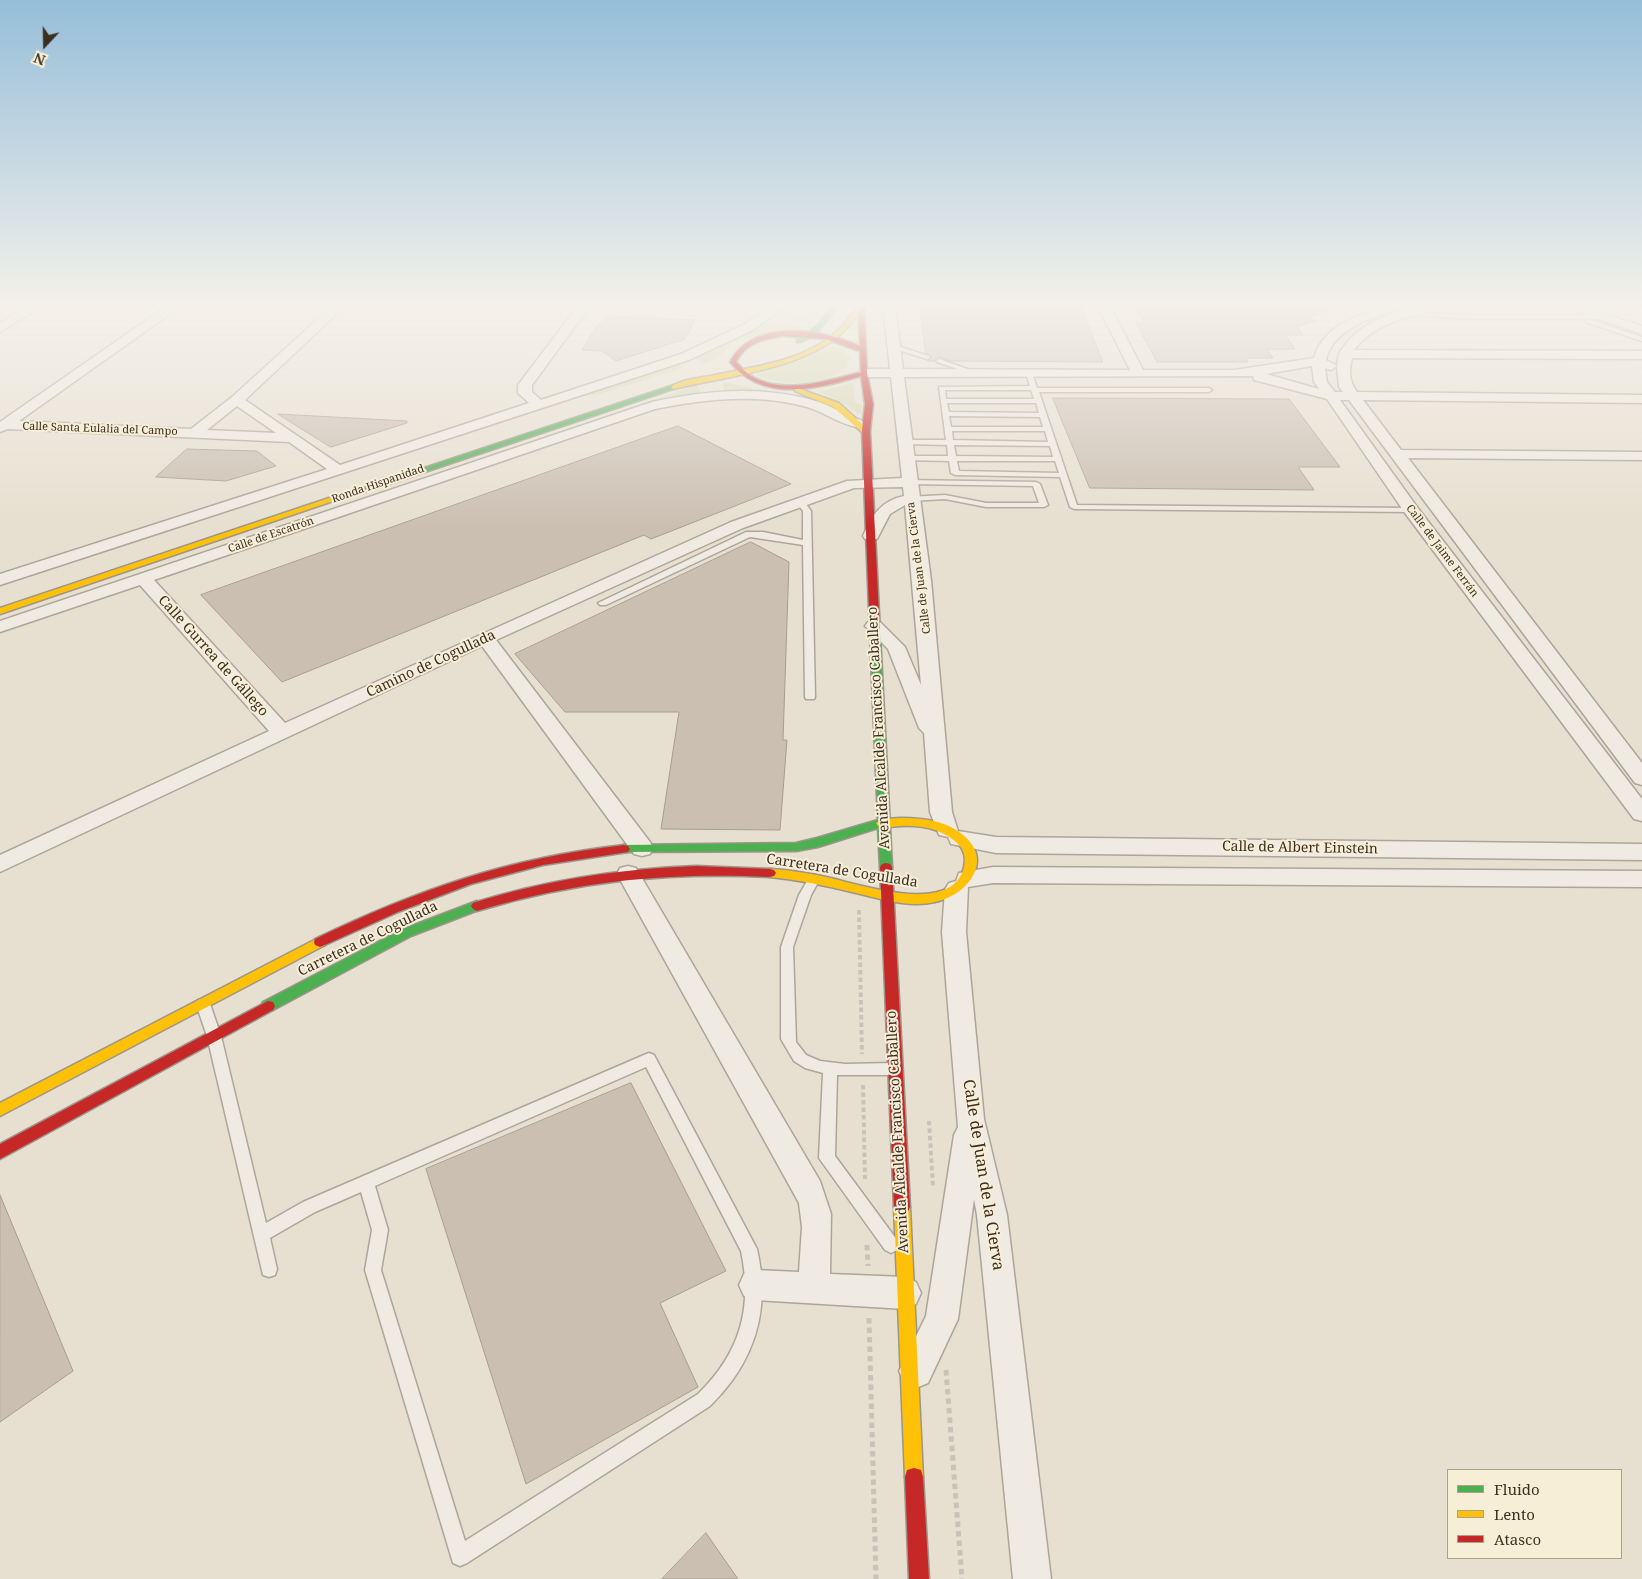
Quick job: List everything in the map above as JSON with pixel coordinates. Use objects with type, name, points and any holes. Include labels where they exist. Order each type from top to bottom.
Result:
[{"type":"main road","name":"Ronda Hispanidad","points":[[0,611],[697,380]]},
{"type":"main road","points":[[756,380],[786,387],[836,405],[861,427]]},
{"type":"main road","points":[[786,387],[823,385],[841,380]]},
{"type":"main road","name":"Avenida Alcalde Francisco Caballero","points":[[865,380],[869,404],[861,427],[868,482],[871,536],[883,823],[889,897],[894,1069],[919,1579]]},
{"type":"main road","name":"Carretera de Cogullada","points":[[0,1110],[203,1002],[373,915],[474,877],[534,862],[594,852],[642,848],[806,846],[826,842],[857,828],[883,823],[925,823],[953,834]]},
{"type":"main road","points":[[953,834],[971,857],[971,867],[962,884]]},
{"type":"main road","name":"Carretera de Cogullada","points":[[0,1152],[383,945],[457,912],[539,887],[586,878],[628,874],[728,870],[776,873],[839,883],[889,897],[939,898],[962,884]]},
{"type":"street","points":[[2,427],[69,380]]},
{"type":"street","name":"Calle Santa Eulalia del Campo","points":[[196,433],[259,380]]},
{"type":"street","points":[[530,380],[526,385],[525,393],[539,405]]},
{"type":"street","points":[[0,580],[617,380]]},
{"type":"street","name":"Calle de Juan de la Cierva","points":[[897,380],[922,580],[941,812],[953,834]]},
{"type":"street","points":[[1275,380],[1329,396],[1642,399]]},
{"type":"street","name":"Calle de Jaime Ferrán","points":[[1320,380],[1329,396],[1411,510],[1642,814]]},
{"type":"street","name":"Calle de Jaime Ferrán","points":[[1344,380],[1352,397],[1398,454],[1642,778]]},
{"type":"street","name":"Calle de Escatrón","points":[[0,627],[640,409],[704,396],[752,395],[789,399],[814,405],[861,427]]},
{"type":"street","name":"Ronda Hispanidad","points":[[374,460],[432,446],[526,415],[600,397]]},
{"type":"street","points":[[237,400],[289,438],[338,470]]},
{"type":"street","name":"Calle de Escatrón","points":[[542,442],[618,406]]},
{"type":"street","name":"Calle Santa Eulalia del Campo","points":[[2,427],[289,438]]},
{"type":"street","points":[[1398,454],[1642,456]]},
{"type":"street","name":"Camino de Cogullada","points":[[0,864],[485,638],[737,525],[852,484],[868,482],[910,491]]},
{"type":"street","points":[[871,536],[882,512],[910,491]]},
{"type":"street","points":[[0,592],[30,579],[158,537],[244,501]]},
{"type":"street","name":"Ronda Hispanidad","points":[[20,604],[83,590],[258,534],[309,522]]},
{"type":"street","name":"Calle Gurrea de Gállego","points":[[143,578],[282,733]]},
{"type":"street","points":[[874,626],[896,647],[936,747]]},
{"type":"street","points":[[485,638],[642,848]]},
{"type":"street","name":"Calle de Albert Einstein","points":[[953,834],[996,845],[1642,852]]},
{"type":"street","points":[[628,874],[810,1191],[817,1222],[814,1288]]},
{"type":"street","name":"Calle de Albert Einstein","points":[[962,884],[993,875],[1642,879]]},
{"type":"street","name":"Calle de Juan de la Cierva","points":[[962,884],[954,932],[970,1119],[992,1215],[1032,1579]]},
{"type":"street","points":[[909,1385],[942,1319],[970,1119]]},
{"type":"street","points":[[755,1285],[905,1294]]},
{"type":"lane","points":[[1032,380],[1074,507],[1411,510]]},
{"type":"lane","points":[[1062,475],[955,473],[941,388],[1209,390]]},
{"type":"lane","points":[[943,401],[1038,401]]},
{"type":"lane","points":[[946,414],[1043,415]]},
{"type":"lane","points":[[948,428],[1047,429]]},
{"type":"lane","points":[[905,442],[1052,444]]},
{"type":"lane","points":[[906,458],[1057,459]]},
{"type":"lane","points":[[1036,484],[1044,505],[986,504],[910,491],[1036,484]]},
{"type":"lane","points":[[800,502],[808,511],[810,697]]},
{"type":"lane","points":[[602,603],[749,534],[763,534],[807,544]]},
{"type":"lane","points":[[814,879],[806,895],[788,946],[786,1027],[790,1045],[801,1059],[814,1065],[830,1068],[894,1069]]},
{"type":"lane","points":[[203,1002],[214,1036],[269,1269]]},
{"type":"lane","points":[[261,1234],[309,1207],[366,1182],[649,1059],[750,1250],[754,1266],[755,1285],[748,1331],[730,1372],[716,1390],[704,1400],[460,1556],[373,1270],[380,1230],[366,1182]]},
{"type":"lane","points":[[830,1068],[827,1158],[904,1262]]},
{"type":"path","points":[[859,923],[866,1185]]},
{"type":"path","points":[[867,1243],[876,1579]]},
{"type":"green space","points":[[628,380],[645,380],[596,395],[576,397]]},
{"type":"green space","points":[[773,380],[821,380],[790,383]]},
{"type":"green space","points":[[723,382],[809,399],[724,392]]},
{"type":"green space","points":[[853,383],[855,402],[862,405],[860,415],[842,402],[819,392]]},
{"type":"green space","points":[[698,385],[701,393],[659,400],[610,414]]},
{"type":"building","points":[[1053,398],[1289,399],[1340,467],[1298,467],[1314,490],[1090,488]]},
{"type":"building","points":[[278,414],[407,421],[407,423],[331,447]]},
{"type":"building","points":[[678,426],[791,484],[651,539],[644,535],[282,682],[201,595]]},
{"type":"building","points":[[187,449],[257,451],[276,466],[226,481],[156,477]]},
{"type":"building","points":[[751,542],[789,562],[783,740],[787,740],[780,830],[661,829],[679,712],[565,712],[515,654]]},
{"type":"building","points":[[631,1083],[726,1271],[660,1303],[698,1387],[526,1484],[426,1169]]},
{"type":"building","points":[[0,1195],[73,1371],[0,1422]]},
{"type":"building","points":[[706,1533],[738,1579],[662,1579]]},
{"type":"traffic: fast","points":[[338,498],[674,387]]},
{"type":"traffic: fast","points":[[875,634],[886,867]]},
{"type":"traffic: fast","points":[[624,849],[796,847],[882,823]]},
{"type":"traffic: fast","points":[[268,1006],[406,933],[477,906]]},
{"type":"traffic: slow","points":[[674,387],[700,380]]},
{"type":"traffic: slow","points":[[797,390],[836,405],[866,431]]},
{"type":"traffic: slow","points":[[0,611],[338,498]]},
{"type":"traffic: slow","points":[[770,873],[808,878],[912,899],[935,898],[956,889],[964,881],[971,863],[970,853],[965,843],[956,835],[930,824],[882,823]]},
{"type":"traffic: slow","points":[[0,1110],[320,942]]},
{"type":"traffic: slow","points":[[902,1207],[914,1477]]},
{"type":"traffic: jam","points":[[754,380],[776,386],[794,387],[839,380]]},
{"type":"traffic: jam","points":[[865,380],[869,404],[866,431],[875,634]]},
{"type":"traffic: jam","points":[[320,942],[393,908],[467,881],[543,861],[624,849]]},
{"type":"traffic: jam","points":[[886,867],[902,1207]]},
{"type":"traffic: jam","points":[[477,906],[549,887],[622,875],[696,871],[770,873]]},
{"type":"traffic: jam","points":[[0,1152],[268,1006]]},
{"type":"traffic: jam","points":[[914,1477],[919,1579]]}]
